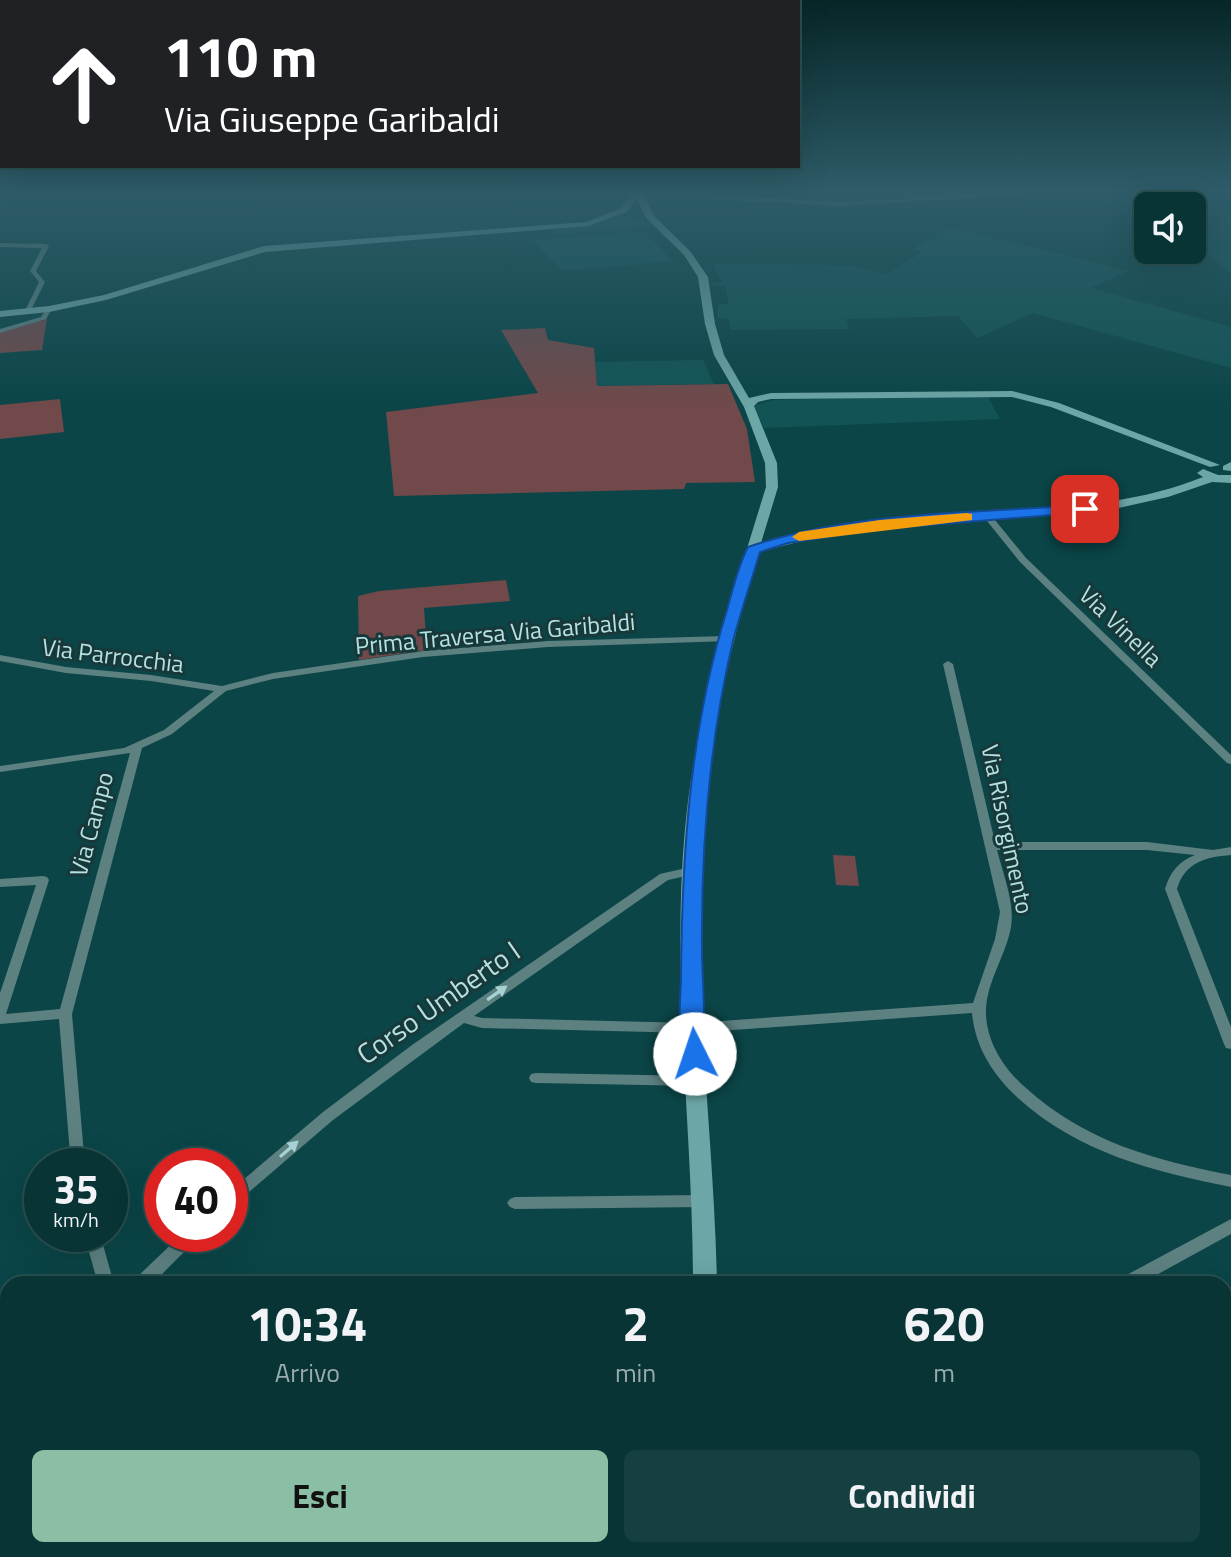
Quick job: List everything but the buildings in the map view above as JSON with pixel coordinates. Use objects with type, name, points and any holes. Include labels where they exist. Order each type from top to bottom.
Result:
[{"type":"street","points":[[28,311],[42,282],[33,271],[37,263]]},
{"type":"street","points":[[0,314],[49,309],[106,297],[219,263]]},
{"type":"street","points":[[693,263],[703,277],[719,355],[730,378],[748,396],[771,463],[772,487],[726,639],[705,748],[691,871],[692,1028],[705,1201],[705,1276]]},
{"type":"street","points":[[0,331],[44,318],[49,309]]},
{"type":"street","points":[[748,396],[1012,394],[1055,405],[1222,473]]},
{"type":"street","points":[[753,550],[785,539],[830,531],[1114,505],[1173,493],[1222,473]]},
{"type":"street","name":"Via Vinella","points":[[987,516],[1023,560],[1231,761]]},
{"type":"street","name":"Prima Traversa Via Garibaldi","points":[[222,689],[273,676],[423,654],[548,644],[726,639]]},
{"type":"street","name":"Via Parrocchia","points":[[0,658],[66,670],[222,689]]},
{"type":"street","name":"Via Risorgimento","points":[[948,664],[1006,912],[1006,931],[978,1008]]},
{"type":"street","name":"Via Campo","points":[[76,1148],[65,1014],[137,747],[168,732],[222,689]]},
{"type":"street","points":[[0,769],[108,755],[137,747]]},
{"type":"street","points":[[990,846],[1147,846],[1231,851]]},
{"type":"street","points":[[1215,852],[1202,855],[1179,870],[1171,889],[1229,1035]]},
{"type":"street","name":"Corso Umberto I","points":[[248,1185],[328,1116],[462,1018],[664,877],[691,871]]},
{"type":"street","name":"Via Campo","points":[[0,883],[43,880],[0,1016],[65,1014]]},
{"type":"street","points":[[462,1018],[482,1023],[692,1028],[978,1008],[981,1031],[990,1055],[1009,1081],[1052,1121],[1113,1151],[1231,1181]]},
{"type":"street","points":[[536,1078],[698,1081]]},
{"type":"street","points":[[515,1203],[705,1201]]},
{"type":"street","points":[[1140,1276],[1231,1226]]},
{"type":"street","points":[[97,1252],[104,1276]]},
{"type":"street","points":[[149,1276],[174,1252]]},
{"type":"shaded area","points":[[555,263],[655,263],[563,271]]},
{"type":"shaded area","points":[[905,263],[1094,263],[1128,271],[1091,288],[1231,327],[1231,368],[1033,313],[977,338],[958,316],[846,319],[849,329],[730,330],[729,319],[717,318],[718,304],[729,304],[725,286],[713,286],[712,283],[722,282],[713,264],[850,265],[887,274]]},
{"type":"shaded area","points":[[1218,263],[1231,263],[1231,274]]},
{"type":"shaded area","points":[[47,318],[42,350],[0,353],[0,332]]},
{"type":"shaded area","points":[[545,328],[548,340],[594,348],[597,386],[728,384],[747,429],[755,482],[686,483],[684,489],[394,496],[386,412],[538,393],[501,330]]},
{"type":"shaded area","points":[[703,360],[714,384],[597,386],[595,362]]},
{"type":"shaded area","points":[[987,395],[1000,419],[764,428],[753,406],[772,400]]},
{"type":"shaded area","points":[[60,399],[64,432],[0,439],[0,405]]},
{"type":"shaded area","points":[[506,580],[510,601],[424,608],[427,650],[359,660],[358,596],[379,591]]},
{"type":"shaded area","points":[[833,855],[855,856],[859,886],[836,885]]},
{"type":"slow traffic","points":[[799,537],[880,524],[967,517]]},
{"type":"route","points":[[695,1054],[692,1028],[691,871],[695,826],[714,692],[726,639],[753,550],[785,539],[880,524],[1085,509]]}]
